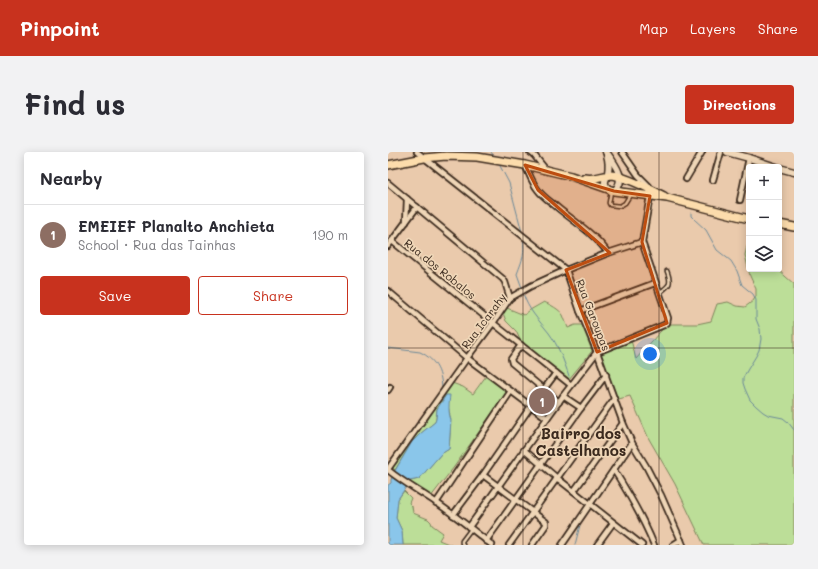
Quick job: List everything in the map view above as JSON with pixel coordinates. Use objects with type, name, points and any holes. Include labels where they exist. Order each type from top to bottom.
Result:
[{"type":"main road","points":[[388,165],[424,158],[446,156],[477,157],[593,179],[608,172],[610,175],[619,174],[651,192],[667,198],[746,218]]},
{"type":"main road","points":[[571,176],[611,190],[631,193],[651,192]]},
{"type":"main road","points":[[782,225],[794,227]]},
{"type":"street","name":"Rua Garoupas","points":[[417,152],[566,270],[623,423],[632,443],[661,495],[682,543]]},
{"type":"street","points":[[531,152],[546,170]]},
{"type":"street","points":[[606,152],[619,174],[620,183],[616,189],[611,190],[605,183],[608,172],[606,152]]},
{"type":"street","points":[[470,528],[498,486],[563,396],[597,352],[667,323],[668,318],[642,242],[651,192],[622,152]]},
{"type":"street","points":[[686,179],[702,152]]},
{"type":"street","points":[[713,180],[721,152]]},
{"type":"street","points":[[727,152],[767,164]]},
{"type":"street","points":[[740,200],[750,158]]},
{"type":"street","points":[[525,165],[533,184],[538,190],[580,225],[608,253]]},
{"type":"street","points":[[782,169],[794,172]]},
{"type":"street","points":[[388,183],[503,279],[510,298]]},
{"type":"street","points":[[406,222],[407,198]]},
{"type":"street","points":[[388,246],[417,207]]},
{"type":"street","name":"Rua dos Robalos","points":[[392,241],[572,385]]},
{"type":"street","name":"Rua Icarahy","points":[[388,470],[510,298],[531,286],[566,270],[608,253],[642,242]]},
{"type":"street","points":[[580,311],[655,283]]},
{"type":"street","points":[[388,291],[468,358],[548,418]]},
{"type":"street","points":[[521,345],[512,359],[512,362],[559,402]]},
{"type":"street","points":[[544,389],[556,373]]},
{"type":"street","points":[[486,540],[580,408],[606,375]]},
{"type":"street","points":[[436,503],[511,391]]},
{"type":"street","points":[[563,396],[580,408]]},
{"type":"street","points":[[509,545],[614,399]]},
{"type":"street","points":[[454,515],[531,406]]},
{"type":"street","points":[[574,491],[623,423]]},
{"type":"street","points":[[562,545],[632,443]]},
{"type":"street","points":[[524,450],[613,523],[634,543],[642,545]]},
{"type":"street","points":[[388,470],[407,485],[454,515],[492,545]]},
{"type":"street","points":[[614,470],[636,506],[654,545]]},
{"type":"street","points":[[483,475],[547,524],[532,545]]},
{"type":"street","points":[[597,545],[613,523]]},
{"type":"street","points":[[673,545],[682,543]]},
{"type":"lane","points":[[611,190],[608,203],[618,207],[625,203],[631,193]]},
{"type":"lane","points":[[659,294],[669,286],[668,271]]},
{"type":"lane","points":[[463,545],[462,541],[470,528]]},
{"type":"highlighted area","points":[[525,165],[614,191],[650,196],[642,242],[667,323],[597,352],[566,270],[610,253],[538,190]]},
{"type":"green space","points":[[749,272],[780,272],[794,284],[794,545],[704,545],[675,484],[649,439],[630,396],[615,400],[600,357],[601,353],[631,340],[636,359],[667,324],[697,324],[711,321],[717,304],[728,302],[737,306],[745,307],[753,301],[756,296],[756,289]]},
{"type":"green space","points":[[544,302],[555,307],[561,313],[568,328],[575,325],[582,325],[592,351],[569,379],[521,342],[516,331],[506,321],[503,313],[507,308],[524,315]]},
{"type":"green space","points":[[486,376],[507,392],[430,498],[409,482],[419,479],[441,454],[449,449],[450,417],[448,405],[445,399],[437,409],[435,422],[412,442],[395,470],[392,467],[412,438],[427,421],[440,398],[452,383],[463,387],[473,394]]},
{"type":"green space","points":[[404,491],[411,498],[409,503],[412,506],[413,513],[428,519],[432,525],[443,533],[439,540],[451,545],[403,545],[402,531],[396,518],[398,499]]},
{"type":"water","points":[[446,395],[450,395],[449,411],[451,420],[449,449],[441,454],[419,479],[410,481],[398,499],[396,518],[402,531],[403,545],[388,545],[388,485],[391,483],[393,474],[412,442],[435,422],[437,409]]},
{"type":"waterway","points":[[491,152],[494,156]]},
{"type":"waterway","points":[[499,164],[509,183],[522,232]]},
{"type":"waterway","points":[[691,213],[691,216],[706,230],[717,250],[731,261],[737,271],[742,285],[753,294],[756,300],[756,319],[760,329],[761,339],[759,350],[743,378],[743,383],[750,400],[768,415],[783,418],[794,430]]},
{"type":"waterway","points":[[522,288],[517,274],[523,256],[523,238]]},
{"type":"waterway","points":[[523,293],[537,319],[555,343],[569,376]]},
{"type":"waterway","points":[[388,348],[420,352],[426,355],[431,359],[440,373],[442,391]]},
{"type":"waterway","points":[[442,396],[443,402]]},
{"type":"waterway","points":[[575,545],[580,525]]},
{"type":"place","name":"EMEIEF Planalto Anchieta","points":[[542,401]]},
{"type":"district","name":"Bairro dos Castelhanos","points":[[581,442]]}]
